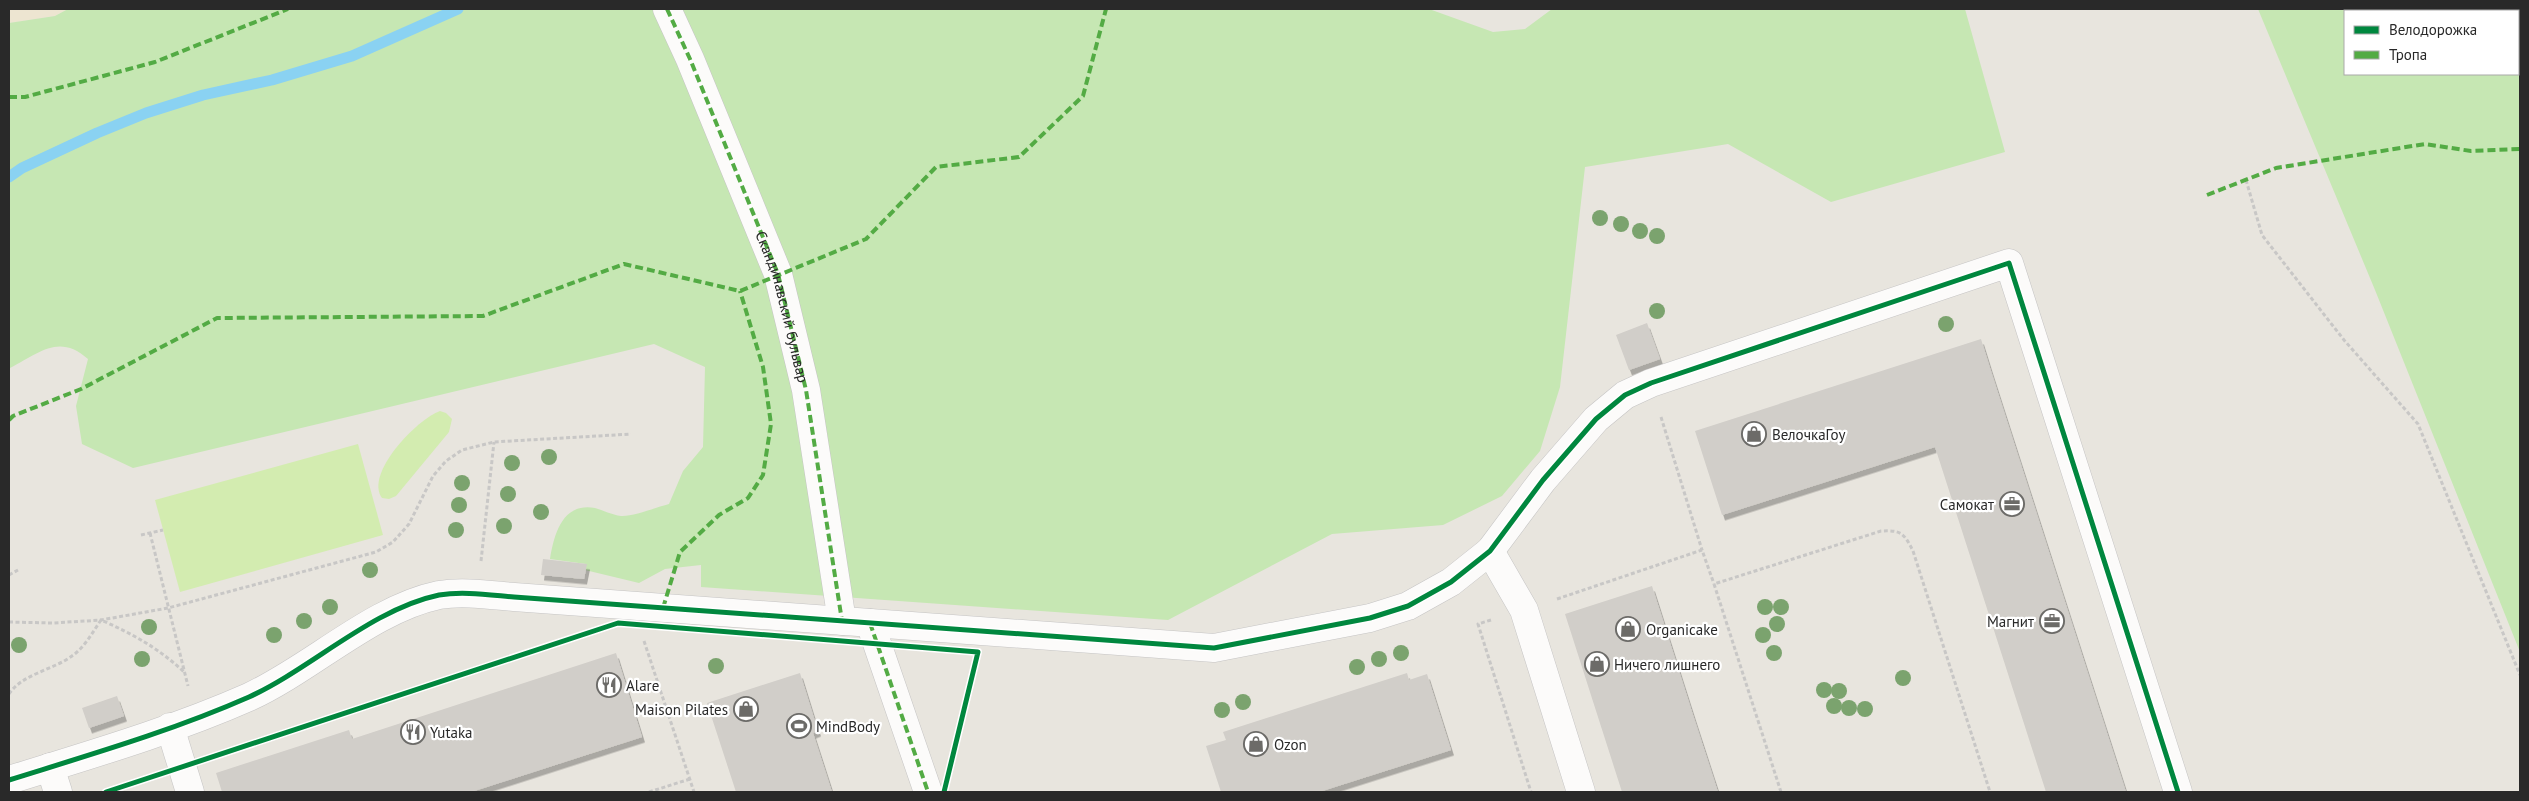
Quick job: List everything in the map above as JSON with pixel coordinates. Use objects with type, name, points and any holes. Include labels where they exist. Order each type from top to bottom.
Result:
[{"type":"street","name":"Скандинавский бульвар","points":[[667,9],[690,58],[778,274],[806,390],[842,621]]},
{"type":"street","points":[[9,780],[54,780],[170,727],[250,696],[284,678],[388,614],[409,604],[441,595],[477,594],[1214,648],[1370,618],[1408,606],[1451,582],[1490,551],[1543,480],[1582,433],[1625,395],[1651,382],[2008,264],[2178,792]]},
{"type":"street","points":[[1490,551],[1524,610],[1582,792]]},
{"type":"street","points":[[870,623],[928,792]]},
{"type":"street","points":[[170,727],[190,792]]},
{"type":"path","points":[[2246,180],[2262,235],[2344,340],[2418,424],[2520,675]]},
{"type":"path","points":[[1651,382],[1702,550],[1781,792]]},
{"type":"path","points":[[9,622],[53,623],[101,620],[168,608],[376,552],[393,542],[409,524],[432,476],[446,461],[462,450],[494,442],[631,434]]},
{"type":"path","points":[[477,594],[494,442]]},
{"type":"path","points":[[142,536],[163,530]]},
{"type":"path","points":[[1714,584],[1881,530],[1894,530],[1905,536],[1913,551],[1990,792]]},
{"type":"path","points":[[150,533],[196,718]]},
{"type":"path","points":[[1531,792],[1478,624],[1702,550]]},
{"type":"path","points":[[9,575],[18,570]]},
{"type":"path","points":[[101,620],[147,642],[165,654],[185,673]]},
{"type":"path","points":[[9,694],[24,680],[48,670],[72,656],[85,644],[101,620]]},
{"type":"path","points":[[642,634],[694,792]]},
{"type":"path","points":[[649,792],[690,779]]},
{"type":"path","points":[[115,791],[126,786]]},
{"type":"shaded area","points":[[9,9],[68,9],[55,16],[9,23]]},
{"type":"green space","points":[[68,9],[1429,9],[1493,32],[1525,29],[1552,9],[1965,9],[2005,152],[1831,202],[1728,144],[1585,167],[1560,387],[1540,451],[1502,496],[1443,525],[1332,534],[1168,620],[701,587],[701,565],[665,569],[639,583],[585,570],[586,564],[550,559],[557,531],[567,515],[575,510],[584,507],[595,508],[614,515],[626,516],[669,504],[683,471],[703,447],[705,367],[654,344],[133,468],[82,444],[76,406],[88,359],[78,351],[68,347],[58,346],[49,348],[10,368],[9,376],[9,23],[55,16]]},
{"type":"green space","points":[[2258,9],[2520,9],[2520,652],[2375,290]]},
{"type":"green space","points":[[440,411],[446,413],[452,419],[449,432],[396,496],[389,499],[382,498],[378,488],[380,475],[386,462],[407,436],[430,416]]},
{"type":"green space","points":[[358,444],[383,535],[180,592],[155,500]]},
{"type":"building","points":[[1647,323],[1660,359],[1629,370],[1616,335]]},
{"type":"building","points":[[1981,339],[2126,792],[2046,792],[1935,447],[1722,515],[1695,431]]},
{"type":"building","points":[[543,559],[587,564],[584,579],[541,575]]},
{"type":"building","points":[[1652,586],[1718,792],[1622,792],[1565,614]]},
{"type":"building","points":[[616,653],[642,737],[471,792],[222,792],[216,773],[349,730],[352,739]]},
{"type":"building","points":[[800,673],[818,731],[813,733],[832,792],[736,792],[707,703]]},
{"type":"building","points":[[1407,673],[1409,680],[1427,674],[1451,750],[1319,792],[1221,792],[1206,746],[1226,740],[1223,732]]},
{"type":"building","points":[[117,696],[124,716],[89,728],[82,708]]},
{"type":"waterway","points":[[9,177],[22,168],[97,133],[146,113],[203,95],[272,80],[352,56],[458,9]]},
{"type":"marked path","points":[[9,97],[25,97],[155,62],[288,9]]},
{"type":"marked path","points":[[667,9],[690,59],[778,274],[806,390],[842,621]]},
{"type":"marked path","points":[[9,420],[13,416],[81,389],[217,318],[483,316],[624,264],[740,291],[866,239],[936,167],[1019,157],[1083,96],[1106,9]]},
{"type":"marked path","points":[[2207,195],[2276,168],[2425,144],[2471,151],[2520,149]]},
{"type":"marked path","points":[[663,608],[680,552],[719,515],[748,498],[763,475],[771,424],[763,367],[740,291]]},
{"type":"marked path","points":[[870,623],[928,792]]},
{"type":"cycle path","points":[[9,780],[160,732],[249,697],[273,685],[342,640],[390,613],[414,602],[439,595],[457,593],[476,594],[1214,648],[1370,618],[1408,606],[1451,582],[1490,551],[1543,480],[1596,419],[1625,395],[1651,383],[2009,263],[2178,792]]},
{"type":"cycle path","points":[[106,792],[618,623],[978,652],[944,792]]},
{"type":"place","name":"ВелочкаГоу","points":[[1754,434]]},
{"type":"place","name":"Самокат","points":[[2012,504]]},
{"type":"place","name":"Магнит","points":[[2052,621]]},
{"type":"place","name":"Organicake","points":[[1628,629]]},
{"type":"place","name":"Ничего лишнего","points":[[1597,664]]},
{"type":"place","name":"Alare","points":[[609,685]]},
{"type":"place","name":"Maison Pilates","points":[[746,709]]},
{"type":"place","name":"MindBody","points":[[799,726]]},
{"type":"place","name":"Yutaka","points":[[413,732]]},
{"type":"place","name":"Ozon","points":[[1256,744]]}]
